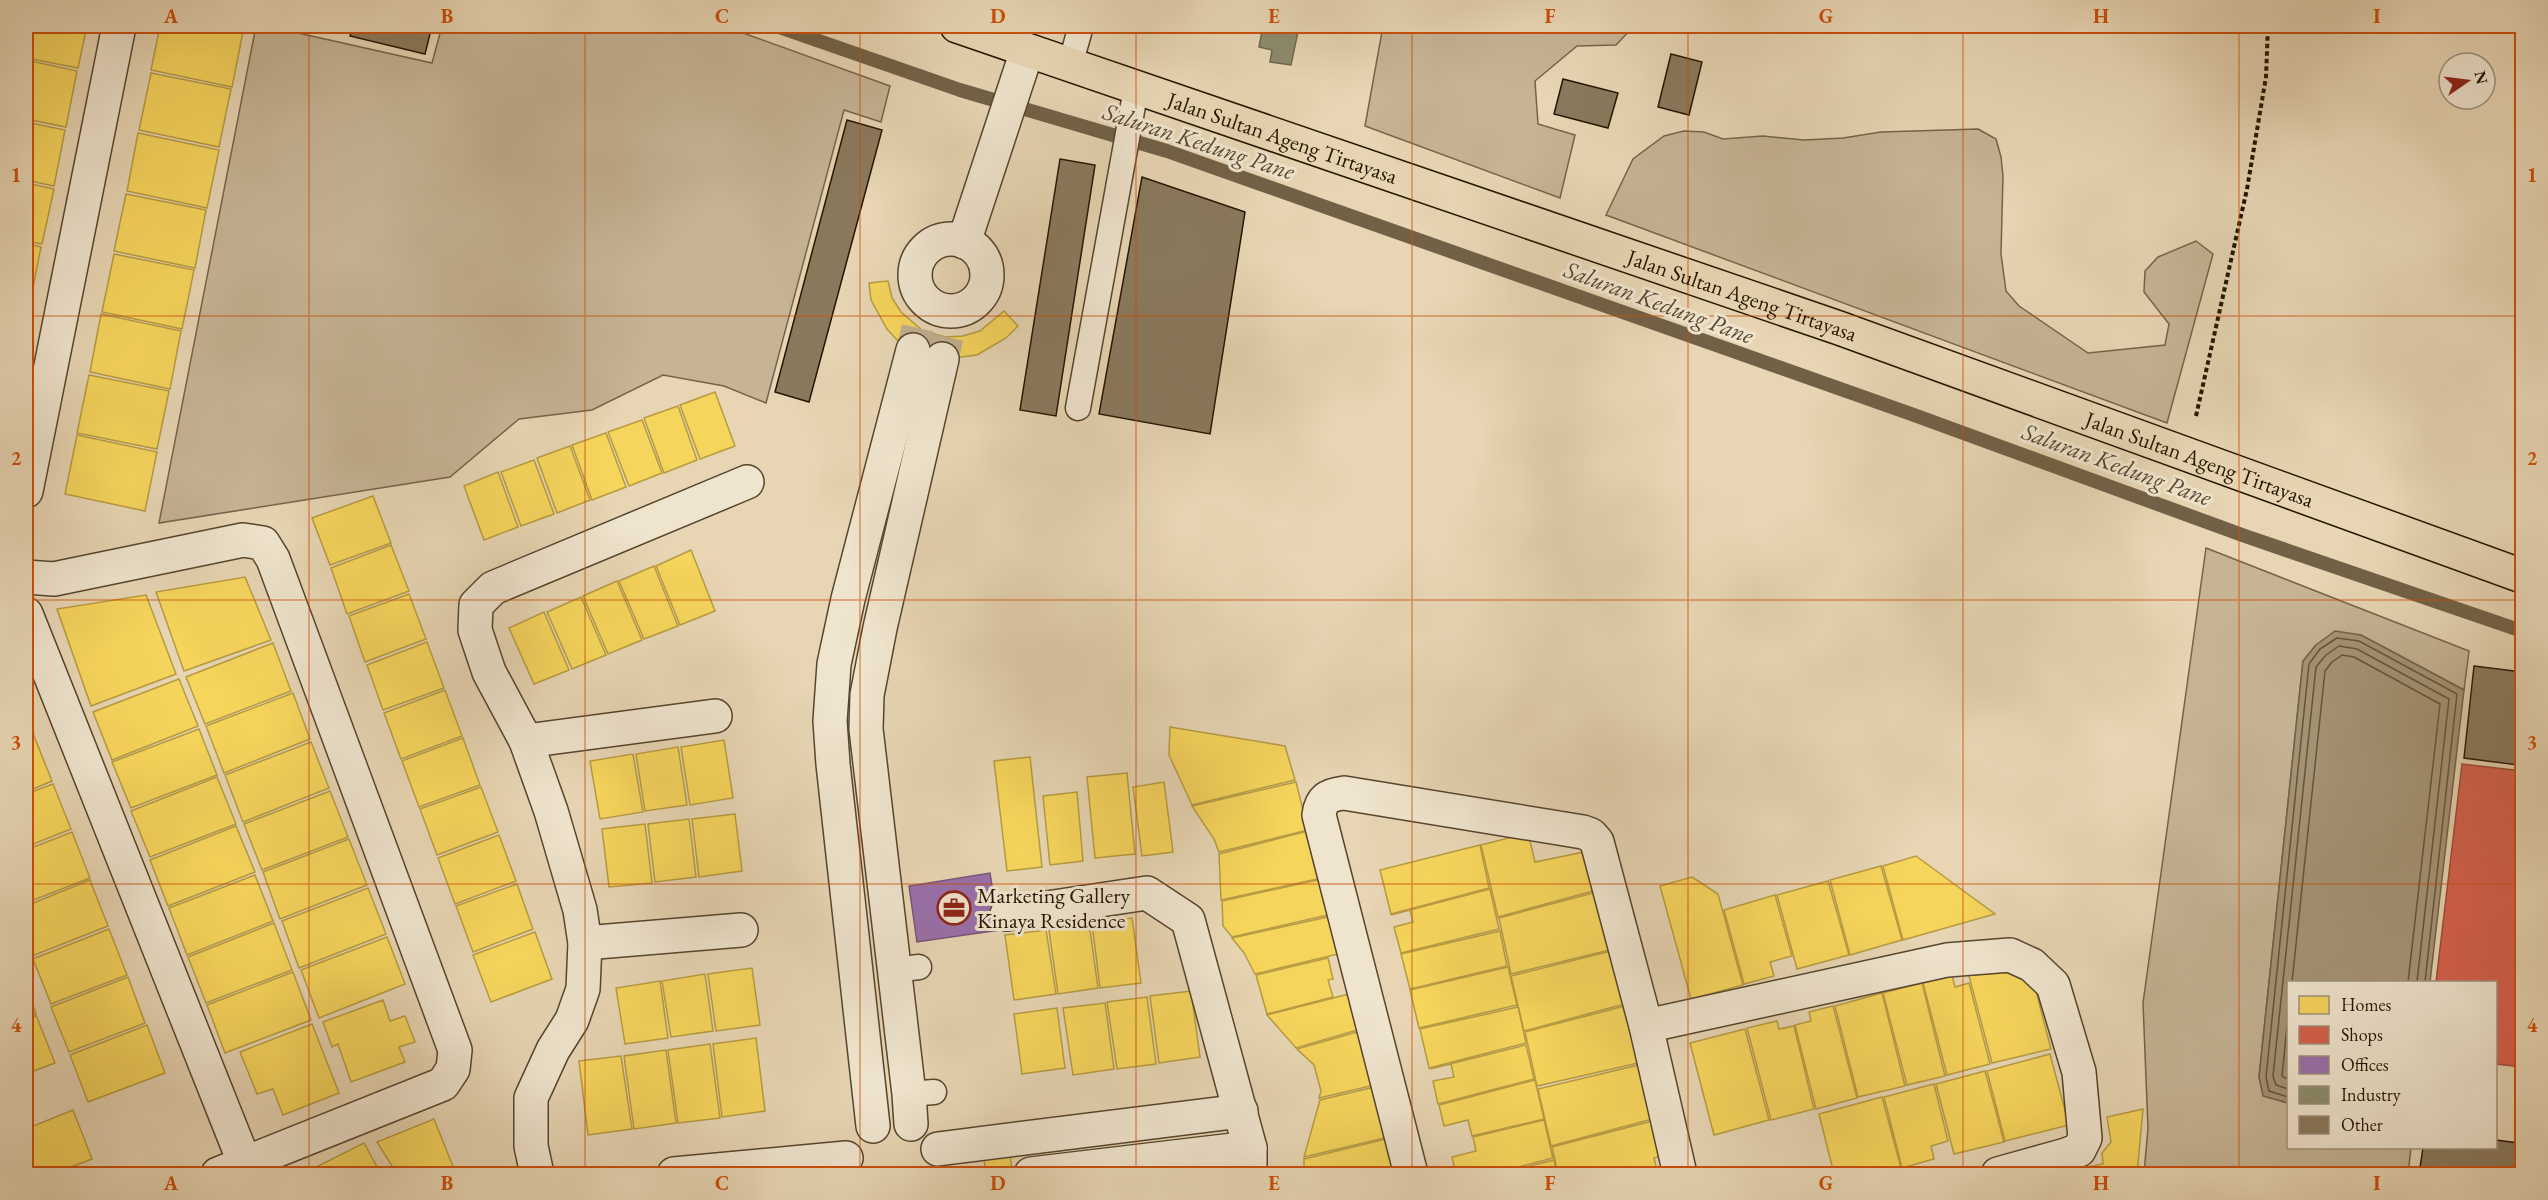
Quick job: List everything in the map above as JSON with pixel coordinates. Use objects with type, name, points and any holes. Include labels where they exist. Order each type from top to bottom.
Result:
[{"type":"main road","name":"Jalan Sultan Ageng Tirtayasa","points":[[957,26],[1022,65],[1070,65],[1134,100],[1839,327],[2523,576]]},
{"type":"street","points":[[26,491],[119,26]]},
{"type":"street","points":[[964,242],[1022,65]]},
{"type":"street","points":[[873,1126],[833,764],[830,720],[834,664],[848,599],[930,343],[973,304],[982,293],[986,280],[983,260],[976,249],[964,242],[944,240],[931,246],[921,255],[915,275],[930,343],[867,695],[867,729],[907,968],[918,1103],[926,1134],[941,1162],[1241,1111]]},
{"type":"street","points":[[537,1174],[531,1146],[531,1098],[553,1050],[572,1020],[583,989],[585,943],[580,910],[552,811],[526,741],[489,672],[475,630],[476,605],[493,588],[747,482]]},
{"type":"street","points":[[26,577],[54,579],[243,540],[263,543],[273,559],[455,1050],[453,1069],[443,1084],[237,1171],[26,614]]},
{"type":"street","points":[[526,741],[715,716]]},
{"type":"street","points":[[1411,1174],[1319,815],[1324,800],[1332,794],[1355,795],[1591,835],[1597,842],[1646,1026],[1680,1174]]},
{"type":"street","points":[[1007,914],[1147,893],[1188,920],[1241,1111],[1250,1161],[1031,1174]]},
{"type":"street","points":[[585,943],[741,930]]},
{"type":"street","points":[[1646,1026],[1947,960],[2010,954],[2032,964],[2053,985],[2079,1072],[2085,1138],[2079,1150],[1998,1174]]},
{"type":"street","points":[[674,1174],[845,1166],[856,1139],[873,1126],[898,1122],[918,1103]]},
{"type":"lane","points":[[1070,65],[1081,26]]},
{"type":"lane","points":[[1078,408],[1134,100]]},
{"type":"path","points":[[2181,452],[2197,413],[2247,189],[2266,76],[2268,26]]},
{"type":"shaded area","points":[[256,26],[267,26],[432,63],[442,26],[724,26],[890,86],[881,122],[844,110],[766,403],[724,386],[663,375],[592,410],[519,419],[450,477],[159,523]]},
{"type":"shaded area","points":[[1383,26],[1634,26],[1616,45],[1577,46],[1535,81],[1538,124],[1575,135],[1560,198],[1365,126]]},
{"type":"shaded area","points":[[1978,129],[1996,139],[2001,157],[2003,176],[2001,254],[2006,291],[2019,306],[2088,353],[2165,345],[2169,324],[2144,292],[2145,271],[2158,257],[2196,241],[2213,254],[2167,423],[1606,215],[1633,159],[1664,136],[1684,131],[1704,132],[1723,139],[1763,136],[1804,140],[1843,138],[1881,132]]},
{"type":"shaded area","points":[[2206,548],[2469,651],[2464,690],[2361,635],[2316,645],[2303,661],[2259,1077],[2264,1096],[2287,1103],[2287,1149],[2411,1149],[2408,1174],[2144,1174],[2148,1128],[2143,1003]]},
{"type":"water","points":[[2335,631],[2361,635],[2464,690],[2430,981],[2287,981],[2287,1103],[2263,1096],[2259,1077],[2303,661],[2316,645]]},
{"type":"building: Homes","points":[[26,26],[87,26],[78,68],[26,58]]},
{"type":"building: Homes","points":[[160,26],[244,27],[232,87],[151,70]]},
{"type":"building: Homes","points":[[26,60],[77,71],[66,127],[26,119]]},
{"type":"building: Homes","points":[[151,73],[231,89],[219,147],[139,130]]},
{"type":"building: Homes","points":[[26,122],[65,130],[54,186],[26,180]]},
{"type":"building: Homes","points":[[138,133],[219,150],[207,208],[127,191]]},
{"type":"building: Homes","points":[[26,183],[54,189],[42,244],[26,241]]},
{"type":"building: Homes","points":[[126,194],[206,210],[195,268],[114,251]]},
{"type":"building: Homes","points":[[26,243],[41,247],[30,303],[26,302]]},
{"type":"building: Homes","points":[[114,254],[194,270],[182,329],[102,312]]},
{"type":"building: Homes","points":[[888,281],[892,298],[901,312],[923,331],[945,337],[963,336],[980,331],[1004,311],[1018,326],[1006,338],[977,355],[945,359],[913,350],[898,341],[887,329],[871,300],[869,283]]},
{"type":"building: Homes","points":[[101,314],[181,331],[170,389],[90,372]]},
{"type":"building: Homes","points":[[923,331],[945,337],[937,362],[916,356]]},
{"type":"building: Homes","points":[[89,375],[169,391],[157,449],[77,433]]},
{"type":"building: Homes","points":[[715,392],[735,446],[700,459],[680,405]]},
{"type":"building: Homes","points":[[678,406],[697,460],[664,473],[644,418]]},
{"type":"building: Homes","points":[[642,420],[662,473],[629,486],[608,432]]},
{"type":"building: Homes","points":[[606,433],[626,487],[592,500],[572,445]]},
{"type":"building: Homes","points":[[77,435],[157,452],[145,511],[65,494]]},
{"type":"building: Homes","points":[[570,446],[590,500],[557,513],[537,458]]},
{"type":"building: Homes","points":[[534,460],[554,514],[521,526],[501,472]]},
{"type":"building: Homes","points":[[498,472],[518,527],[484,540],[464,486]]},
{"type":"building: Homes","points":[[373,496],[391,543],[330,565],[312,518]]},
{"type":"building: Homes","points":[[391,545],[409,591],[347,614],[331,568]]},
{"type":"building: Homes","points":[[691,550],[715,611],[680,625],[656,566]]},
{"type":"building: Homes","points":[[654,566],[678,626],[644,639],[619,581]]},
{"type":"building: Homes","points":[[245,577],[271,640],[184,671],[156,592]]},
{"type":"building: Homes","points":[[617,581],[642,640],[608,654],[583,596]]},
{"type":"building: Homes","points":[[409,594],[426,639],[365,662],[349,616]]},
{"type":"building: Homes","points":[[146,595],[176,674],[91,706],[57,609]]},
{"type":"building: Homes","points":[[581,597],[606,655],[572,669],[547,612]]},
{"type":"building: Homes","points":[[544,612],[569,670],[534,684],[509,628]]},
{"type":"building: Homes","points":[[427,642],[444,688],[383,710],[367,665]]},
{"type":"building: Homes","points":[[273,643],[291,691],[205,724],[186,677]]},
{"type":"building: Homes","points":[[179,679],[198,726],[112,760],[93,712]]},
{"type":"building: Homes","points":[[445,690],[462,736],[401,759],[384,713]]},
{"type":"building: Homes","points":[[293,693],[310,739],[224,773],[206,726]]},
{"type":"building: Homes","points":[[26,713],[34,733],[26,736]]},
{"type":"building: Homes","points":[[1170,727],[1285,746],[1295,780],[1192,805],[1169,755]]},
{"type":"building: Homes","points":[[199,729],[217,775],[131,808],[112,762]]},
{"type":"building: Homes","points":[[34,736],[52,781],[26,792],[26,739]]},
{"type":"building: Homes","points":[[463,738],[480,785],[419,807],[402,761]]},
{"type":"building: Homes","points":[[724,740],[733,798],[690,805],[681,747]]},
{"type":"building: Homes","points":[[311,742],[329,788],[243,822],[225,775]]},
{"type":"building: Homes","points":[[678,747],[687,805],[645,811],[636,754]]},
{"type":"building: Homes","points":[[633,754],[643,812],[600,819],[590,761]]},
{"type":"building: Homes","points":[[1030,757],[1042,867],[1007,871],[994,761]]},
{"type":"building: Homes","points":[[1127,773],[1135,854],[1095,858],[1087,777]]},
{"type":"building: Homes","points":[[217,777],[236,824],[150,857],[131,811]]},
{"type":"building: Homes","points":[[1164,782],[1173,852],[1142,856],[1133,787]]},
{"type":"building: Homes","points":[[1296,782],[1308,830],[1219,852],[1214,839],[1192,806]]},
{"type":"building: Homes","points":[[53,784],[71,829],[26,847],[26,794]]},
{"type":"building: Homes","points":[[481,787],[498,832],[437,855],[420,809]]},
{"type":"building: Homes","points":[[330,791],[348,837],[262,870],[244,824]]},
{"type":"building: Homes","points":[[1077,792],[1083,861],[1050,865],[1043,796]]},
{"type":"building: Homes","points":[[735,814],[742,871],[699,877],[692,819]]},
{"type":"building: Homes","points":[[689,819],[696,877],[655,882],[648,824]]},
{"type":"building: Homes","points":[[645,824],[652,883],[609,887],[602,829]]},
{"type":"building: Homes","points":[[236,826],[255,872],[168,906],[150,860]]},
{"type":"building: Homes","points":[[1308,831],[1322,878],[1221,900],[1219,854]]},
{"type":"building: Homes","points":[[72,832],[90,878],[26,903],[26,850]]},
{"type":"building: Homes","points":[[1528,833],[1535,862],[1594,850],[1604,888],[1498,917],[1481,845]]},
{"type":"building: Homes","points":[[499,835],[516,881],[455,904],[438,858]]},
{"type":"building: Homes","points":[[349,839],[367,885],[280,919],[263,872]]},
{"type":"building: Homes","points":[[1480,845],[1489,888],[1391,914],[1380,870]]},
{"type":"building: Homes","points":[[1916,856],[1995,914],[1903,940],[1883,866]]},
{"type":"building: Homes","points":[[1881,866],[1902,940],[1850,955],[1830,880]]},
{"type":"building: Homes","points":[[255,875],[273,921],[187,955],[169,908]]},
{"type":"building: Homes","points":[[1692,877],[1718,894],[1743,985],[1691,999],[1660,886]]},
{"type":"building: Homes","points":[[1322,879],[1332,914],[1232,937],[1223,926],[1222,901]]},
{"type":"building: Homes","points":[[90,880],[108,926],[32,956],[26,940],[26,906]]},
{"type":"building: Homes","points":[[1828,881],[1849,955],[1797,969],[1777,895]]},
{"type":"building: Homes","points":[[517,884],[533,929],[473,952],[456,906]]},
{"type":"building: Homes","points":[[368,888],[386,934],[299,968],[282,921]]},
{"type":"building: Homes","points":[[1490,889],[1499,929],[1401,953],[1394,927],[1413,922],[1410,910]]},
{"type":"building: Homes","points":[[1604,890],[1618,948],[1511,974],[1499,918]]},
{"type":"building: Homes","points":[[1775,895],[1792,956],[1770,962],[1774,976],[1744,984],[1724,910]]},
{"type":"building: Homes","points":[[1332,916],[1342,953],[1255,974],[1244,953],[1232,938]]},
{"type":"building: Homes","points":[[1132,918],[1141,983],[1100,988],[1092,923]]},
{"type":"building: Homes","points":[[274,923],[292,970],[206,1003],[188,957]]},
{"type":"building: Homes","points":[[1089,923],[1098,988],[1058,994],[1049,930]]},
{"type":"building: Homes","points":[[109,929],[127,975],[51,1004],[33,959]]},
{"type":"building: Homes","points":[[1046,930],[1056,994],[1014,1000],[1005,935]]},
{"type":"building: Homes","points":[[1500,931],[1507,966],[1410,989],[1401,954]]},
{"type":"building: Homes","points":[[535,932],[552,979],[491,1002],[473,955]]},
{"type":"building: Homes","points":[[387,937],[405,984],[319,1018],[301,970]]},
{"type":"building: Homes","points":[[1619,949],[1632,1002],[1524,1031],[1511,976]]},
{"type":"building: Homes","points":[[1328,958],[1333,979],[1328,980],[1333,997],[1267,1014],[1256,975]]},
{"type":"building: Homes","points":[[2000,963],[2031,972],[2051,1049],[1992,1063],[1968,972]]},
{"type":"building: Homes","points":[[1508,967],[1517,1005],[1419,1028],[1410,990]]},
{"type":"building: Homes","points":[[752,968],[760,1025],[716,1031],[708,974]]},
{"type":"building: Homes","points":[[293,972],[311,1020],[225,1053],[207,1005]]},
{"type":"building: Homes","points":[[705,974],[713,1031],[671,1037],[662,981]]},
{"type":"building: Homes","points":[[1952,976],[1955,987],[1969,983],[1990,1064],[1947,1075],[1923,983]]},
{"type":"building: Homes","points":[[128,977],[145,1023],[69,1052],[51,1007]]},
{"type":"building: Homes","points":[[660,981],[668,1038],[625,1044],[616,988]]},
{"type":"building: Homes","points":[[1922,983],[1945,1076],[1907,1085],[1883,993]]},
{"type":"building: Homes","points":[[26,987],[36,1013],[26,1017]]},
{"type":"building: Homes","points":[[1191,991],[1200,1057],[1159,1063],[1150,996]]},
{"type":"building: Homes","points":[[1353,993],[1364,1028],[1296,1048],[1267,1015]]},
{"type":"building: Homes","points":[[1882,993],[1905,1086],[1858,1097],[1835,1006]]},
{"type":"building: Homes","points":[[1147,997],[1156,1064],[1117,1069],[1107,1002]]},
{"type":"building: Homes","points":[[383,1000],[390,1021],[405,1016],[415,1042],[399,1047],[405,1062],[351,1082],[338,1044],[332,1047],[323,1022]]},
{"type":"building: Homes","points":[[1105,1003],[1114,1069],[1073,1075],[1063,1008]]},
{"type":"building: Homes","points":[[1632,1004],[1647,1061],[1537,1086],[1525,1032]]},
{"type":"building: Homes","points":[[1833,1006],[1857,1098],[1816,1109],[1795,1025],[1811,1021],[1809,1012]]},
{"type":"building: Homes","points":[[1518,1007],[1526,1043],[1429,1068],[1420,1029]]},
{"type":"building: Homes","points":[[1057,1008],[1065,1068],[1022,1074],[1014,1014]]},
{"type":"building: Homes","points":[[36,1015],[55,1063],[26,1074],[26,1020]]},
{"type":"building: Homes","points":[[1777,1021],[1779,1029],[1794,1026],[1814,1109],[1771,1120],[1747,1028]]},
{"type":"building: Homes","points":[[312,1024],[339,1093],[283,1115],[273,1089],[257,1094],[240,1052]]},
{"type":"building: Homes","points":[[147,1025],[165,1073],[88,1102],[70,1055]]},
{"type":"building: Homes","points":[[1745,1029],[1769,1120],[1714,1135],[1690,1043]]},
{"type":"building: Homes","points":[[1364,1030],[1379,1084],[1319,1098],[1321,1091],[1314,1065],[1297,1049]]},
{"type":"building: Homes","points":[[756,1038],[765,1111],[722,1117],[713,1044]]},
{"type":"building: Homes","points":[[710,1044],[720,1118],[678,1123],[668,1050]]},
{"type":"building: Homes","points":[[1526,1045],[1534,1079],[1438,1104],[1433,1081],[1454,1077],[1451,1064],[1430,1069]]},
{"type":"building: Homes","points":[[666,1050],[676,1123],[634,1129],[624,1056]]},
{"type":"building: Homes","points":[[2050,1054],[2069,1125],[2005,1141],[1987,1071]]},
{"type":"building: Homes","points":[[621,1056],[632,1129],[588,1135],[579,1061]]},
{"type":"building: Homes","points":[[1647,1063],[1660,1117],[1551,1146],[1538,1089]]},
{"type":"building: Homes","points":[[1985,1071],[2004,1142],[1954,1154],[1936,1084]]},
{"type":"building: Homes","points":[[1535,1080],[1544,1119],[1472,1136],[1468,1120],[1444,1126],[1439,1105]]},
{"type":"building: Homes","points":[[1934,1084],[1948,1141],[1931,1146],[1934,1159],[1902,1168],[1884,1097]]},
{"type":"building: Homes","points":[[1379,1086],[1393,1136],[1304,1157],[1320,1100]]},
{"type":"building: Homes","points":[[1882,1097],[1901,1168],[1874,1174],[1834,1174],[1819,1114]]},
{"type":"building: Homes","points":[[2143,1109],[2137,1174],[2066,1174],[2065,1171],[2103,1164],[2102,1153],[2111,1142],[2107,1117]]},
{"type":"building: Homes","points":[[73,1110],[92,1159],[53,1174],[26,1174],[26,1129]]},
{"type":"building: Homes","points":[[434,1119],[456,1174],[397,1174],[377,1142]]},
{"type":"building: Homes","points":[[1660,1119],[1669,1154],[1654,1158],[1658,1174],[1558,1174],[1552,1147]]},
{"type":"building: Homes","points":[[1544,1120],[1553,1158],[1491,1174],[1456,1174],[1452,1157],[1476,1151],[1473,1137]]},
{"type":"building: Homes","points":[[1394,1137],[1404,1174],[1304,1174],[1304,1159]]},
{"type":"building: Homes","points":[[364,1143],[381,1174],[314,1174],[312,1169]]},
{"type":"building: Homes","points":[[1009,1147],[1012,1171],[986,1174],[983,1150]]},
{"type":"building: Homes","points":[[1554,1160],[1557,1174],[1497,1174]]},
{"type":"building: Shops","points":[[2462,764],[2522,771],[2522,1067],[2497,1064],[2497,981],[2436,981]]},
{"type":"building: Offices","name":"Marketing Gallery Kinaya Residence","points":[[990,873],[999,930],[917,942],[909,886]]},
{"type":"building: Industry","points":[[1263,26],[1299,27],[1291,65],[1270,62],[1272,50],[1259,47]]},
{"type":"building: Other","points":[[353,26],[432,26],[425,54],[350,36]]},
{"type":"building: Other","points":[[1671,54],[1702,62],[1689,115],[1658,107]]},
{"type":"building: Other","points":[[1563,79],[1618,93],[1608,128],[1554,114]]},
{"type":"building: Other","points":[[847,120],[882,130],[809,402],[775,392]]},
{"type":"building: Other","points":[[1060,159],[1095,165],[1056,416],[1020,410]]},
{"type":"building: Other","points":[[1142,177],[1245,212],[1210,434],[1099,414]]},
{"type":"building: Other","points":[[2474,666],[2522,672],[2522,725],[2518,765],[2464,758]]},
{"type":"building: Other","points":[[2497,1140],[2518,1143],[2516,1158],[2522,1159],[2522,1174],[2419,1174],[2423,1149],[2497,1149]]},
{"type":"waterway","name":"Saluran Kedung Pane","points":[[776,26],[960,90],[1167,151],[1914,415],[2245,536],[2522,631]]},
{"type":"tunnel","points":[[913,350],[918,328]]},
{"type":"tunnel","points":[[942,359],[947,337]]},
{"type":"place","name":"Marketing Gallery Kinaya Residence","points":[[954,908]]}]
